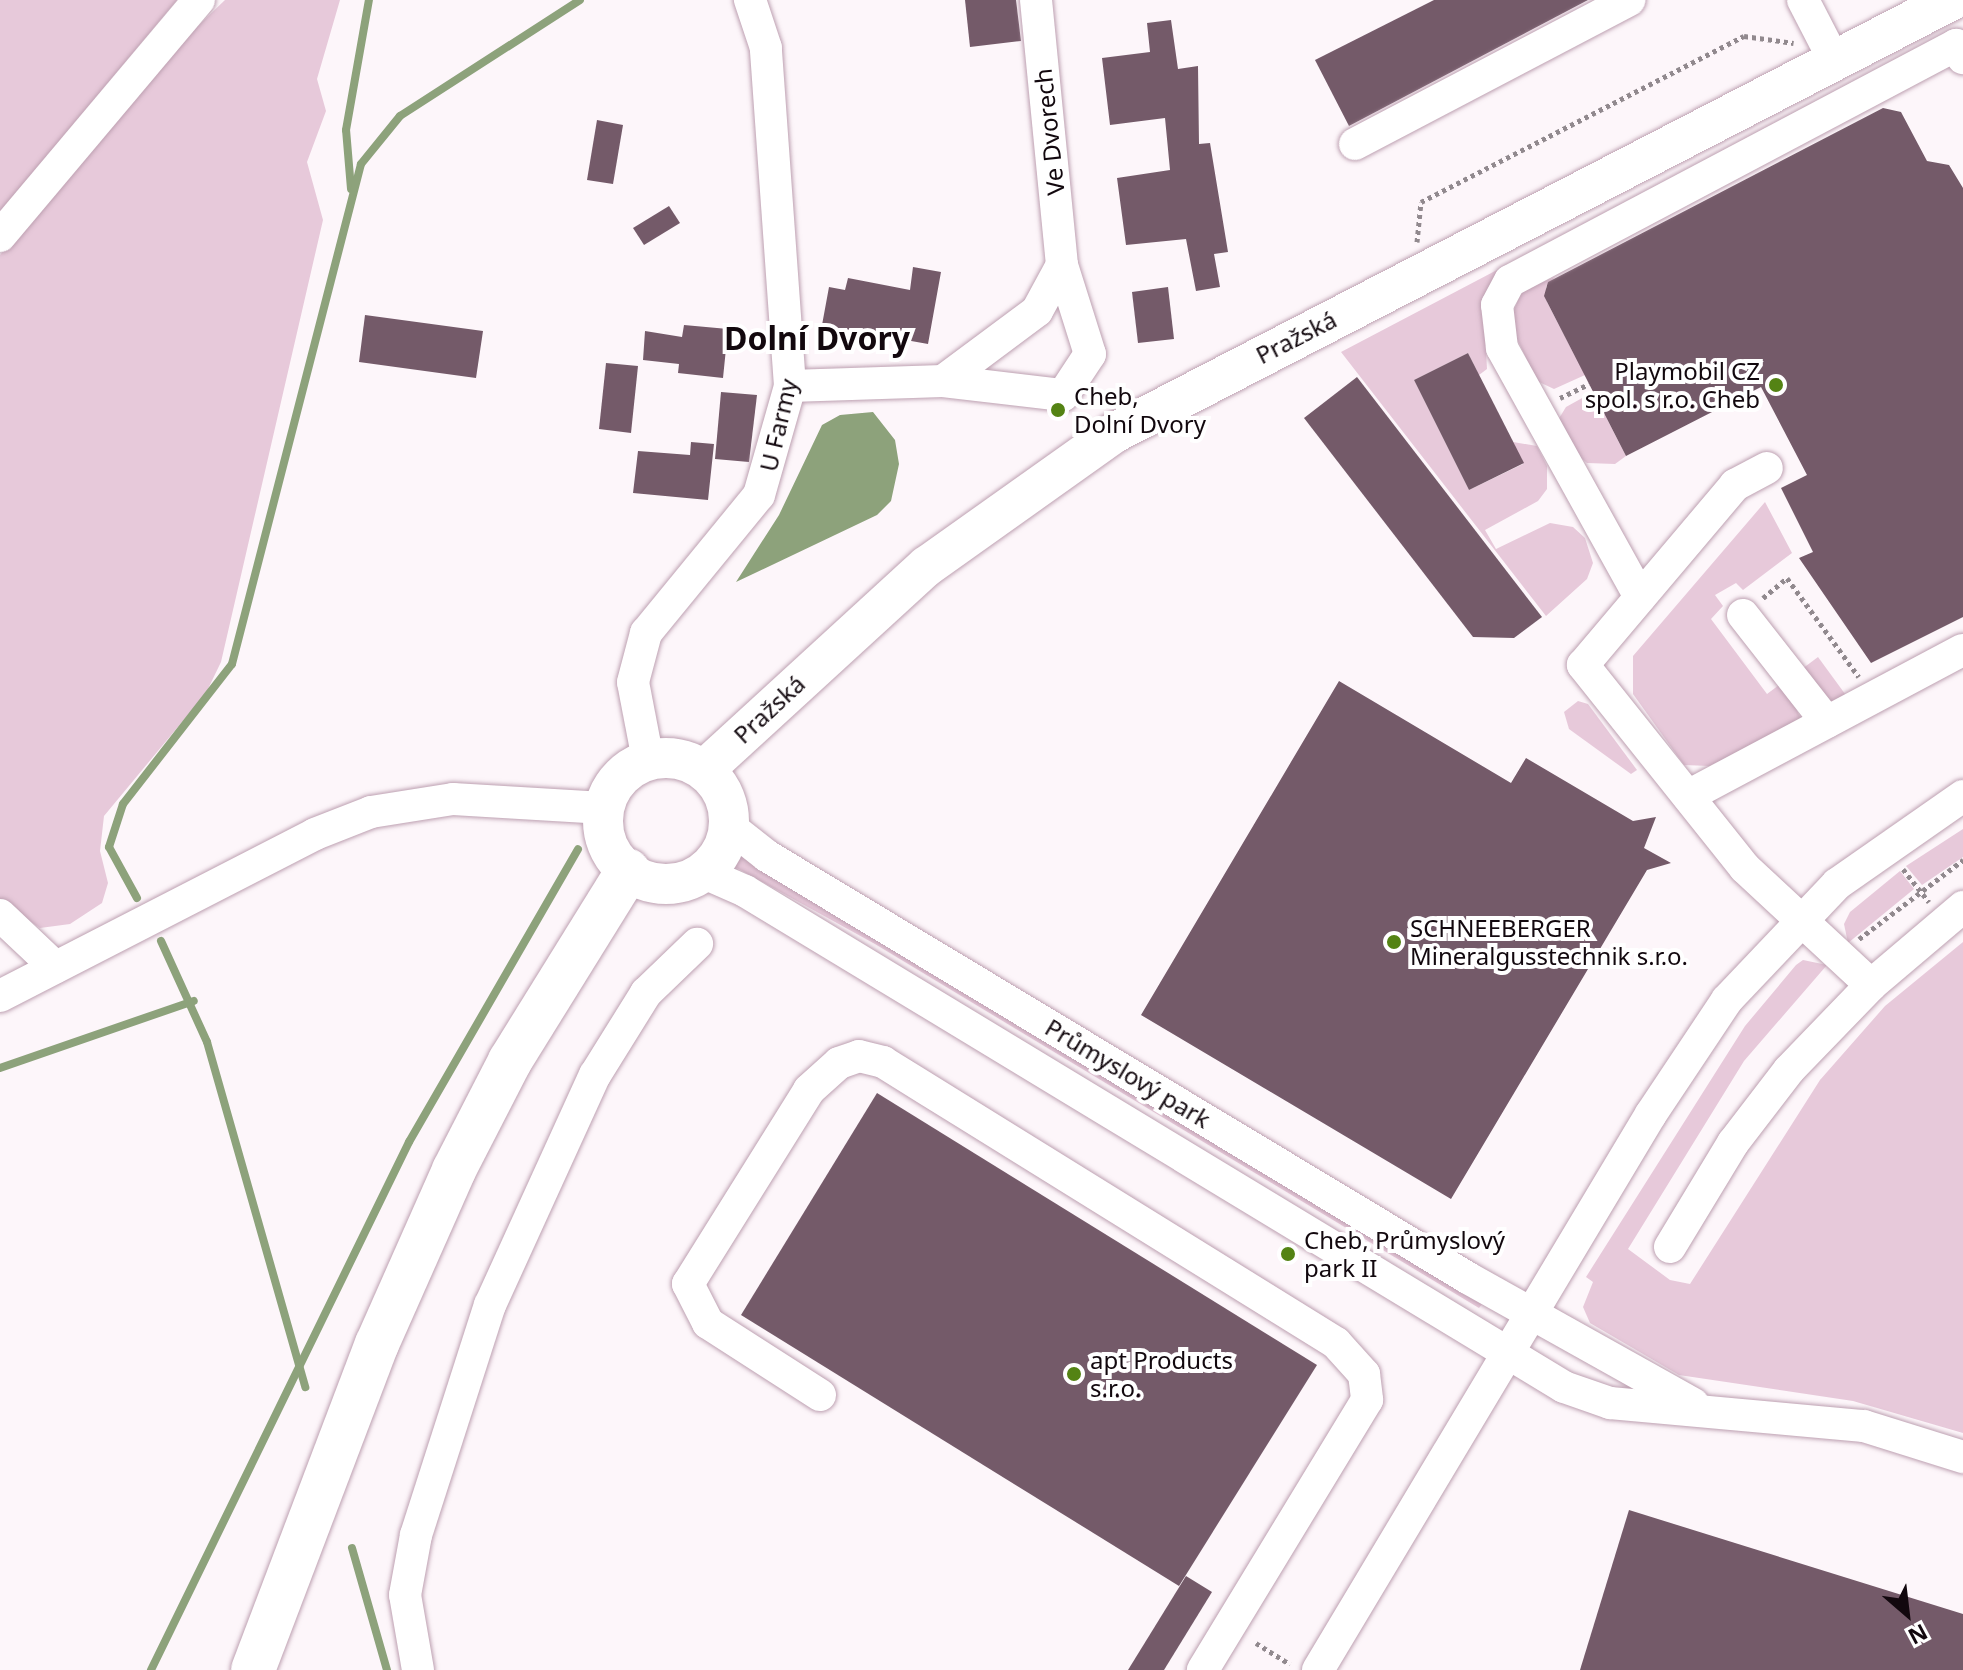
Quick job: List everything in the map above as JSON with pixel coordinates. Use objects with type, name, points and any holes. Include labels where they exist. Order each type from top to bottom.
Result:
[{"type":"highway","points":[[253,1670],[377,1344],[454,1170],[525,1034],[628,871]]},
{"type":"highway","points":[[227,1670],[278,1563],[320,1498]]},
{"type":"highway","points":[[272,1670],[320,1498]]},
{"type":"main road","name":"Pražská","points":[[704,770],[927,566],[1114,433],[1827,45],[1952,0]]},
{"type":"main road","points":[[677,759],[704,770],[724,795],[729,826],[720,852],[702,872],[664,884],[628,871],[606,843],[604,808],[619,778],[648,760],[677,759]]},
{"type":"street","points":[[0,236],[199,0]]},
{"type":"street","name":"U Farmy","points":[[648,760],[633,682],[646,633],[759,495],[790,386],[766,48],[750,0]]},
{"type":"street","name":"Ve Dvorech","points":[[790,386],[943,381],[1063,395],[1090,354],[1062,265],[1036,0]]},
{"type":"street","points":[[1355,144],[1629,0]]},
{"type":"street","points":[[1803,0],[1827,45]]},
{"type":"street","points":[[1640,597],[1502,348],[1497,305],[1510,281],[1956,45],[1963,58]]},
{"type":"street","points":[[943,381],[1037,311],[1062,265]]},
{"type":"street","points":[[1767,468],[1735,485],[1583,665],[1745,868],[1801,919],[1878,978]]},
{"type":"street","points":[[1743,615],[1827,722]]},
{"type":"street","points":[[1688,796],[1963,650]]},
{"type":"street","points":[[1304,1667],[1508,1351],[1693,1048],[1801,919],[1885,846],[1963,796]]},
{"type":"street","points":[[0,996],[315,834],[371,812],[453,799],[604,808]]},
{"type":"street","name":"Průmyslový park","points":[[729,826],[767,856],[1468,1278],[1532,1310],[1708,1411]]},
{"type":"street","name":"Průmyslový park","points":[[702,872],[745,891],[1564,1387],[1610,1403],[1864,1426],[1963,1457]]},
{"type":"street","points":[[1670,1247],[1780,1082],[1947,906]]},
{"type":"street","points":[[0,915],[55,967]]},
{"type":"street","points":[[418,1670],[405,1595],[416,1535],[490,1305],[595,1075],[646,993],[697,944]]},
{"type":"street","points":[[820,1395],[708,1323],[688,1284],[809,1090],[839,1063],[859,1056],[883,1062],[1336,1343],[1368,1382],[1367,1400],[1203,1670]]},
{"type":"path","points":[[1416,249],[1421,202],[1744,36],[1827,45]]},
{"type":"path","points":[[1743,615],[1787,578],[1860,678],[1873,672]]},
{"type":"path","points":[[1885,846],[1919,889],[1947,906]]},
{"type":"path","points":[[1878,978],[1857,941],[1919,889],[1963,860]]},
{"type":"path","points":[[1256,1643],[1304,1667]]},
{"type":"shaded area","points":[[0,0],[177,0],[0,212]]},
{"type":"shaded area","points":[[225,0],[340,0],[317,79],[326,111],[307,162],[323,220],[221,662],[206,693],[104,816],[100,851],[108,883],[102,903],[70,924],[40,928],[0,901],[0,255],[172,51]]},
{"type":"shaded area","points":[[1516,260],[1483,298],[1487,369],[1479,375],[1468,353],[1414,380],[1469,490],[1523,464],[1513,442],[1537,446],[1547,466],[1547,489],[1538,501],[1485,530],[1496,549],[1550,523],[1573,527],[1585,538],[1593,563],[1587,579],[1546,616],[1341,352]]},
{"type":"shaded area","points":[[1555,277],[1546,287],[1547,302],[1585,375],[1554,389],[1537,381],[1509,322],[1522,291]]},
{"type":"shaded area","points":[[1593,392],[1626,456],[1615,464],[1587,463],[1575,453],[1558,420],[1566,407]]},
{"type":"shaded area","points":[[873,412],[895,440],[899,464],[891,501],[877,515],[736,582],[779,515],[822,425],[840,415]]},
{"type":"shaded area","points":[[1765,502],[1792,553],[1743,590],[1736,583],[1715,595],[1723,606],[1711,619],[1767,694],[1783,682],[1801,719],[1710,766],[1684,765],[1633,694],[1633,656]]},
{"type":"shaded area","points":[[1818,657],[1848,698],[1831,703],[1802,669]]},
{"type":"shaded area","points":[[1578,701],[1588,704],[1637,770],[1631,774],[1569,729],[1564,712]]},
{"type":"shaded area","points":[[1963,829],[1963,857],[1922,885],[1906,866]]},
{"type":"shaded area","points":[[744,853],[1486,1299],[1479,1308],[875,944],[735,867]]},
{"type":"shaded area","points":[[1900,871],[1914,889],[1848,943],[1844,924],[1850,912]]},
{"type":"shaded area","points":[[1963,942],[1963,1433],[1853,1401],[1679,1375],[1590,1323],[1583,1307],[1593,1282],[1586,1277],[1745,1026],[1796,965],[1803,960],[1827,965],[1744,1061],[1628,1249],[1670,1280],[1690,1284],[1820,1080],[1885,1006]]},
{"type":"building","points":[[965,0],[1016,0],[1021,41],[970,47]]},
{"type":"building","points":[[1434,0],[1588,0],[1349,126],[1315,60]]},
{"type":"building","points":[[1171,20],[1178,69],[1198,66],[1199,144],[1210,143],[1228,252],[1214,254],[1220,287],[1196,291],[1186,239],[1126,245],[1117,178],[1170,170],[1165,118],[1110,125],[1102,58],[1150,52],[1147,23]]},
{"type":"building","name":"Playmobil CZ spol. s r.o. Cheb","points":[[1883,108],[1901,112],[1927,161],[1949,165],[1963,188],[1963,617],[1871,663],[1799,558],[1813,552],[1781,488],[1807,475],[1761,387],[1626,456],[1544,296],[1548,282]]},
{"type":"building","points":[[597,120],[623,125],[613,184],[587,180]]},
{"type":"building","points":[[669,206],[680,223],[644,245],[633,228]]},
{"type":"building","points":[[913,267],[941,272],[928,344],[822,325],[829,287],[845,290],[848,278],[910,290]]},
{"type":"building","points":[[1168,287],[1174,339],[1138,343],[1132,292]]},
{"type":"building","points":[[365,315],[483,331],[476,378],[359,362]]},
{"type":"building","points":[[684,325],[728,329],[723,378],[678,373],[679,364],[643,360],[645,331],[682,337]]},
{"type":"building","points":[[1468,353],[1524,463],[1469,490],[1414,380]]},
{"type":"building","points":[[606,363],[638,366],[631,433],[599,429]]},
{"type":"building","points":[[1357,377],[1542,617],[1514,638],[1473,637],[1304,418]]},
{"type":"building","points":[[721,392],[757,395],[749,462],[715,459]]},
{"type":"building","points":[[691,442],[714,444],[708,500],[633,493],[638,451],[690,455]]},
{"type":"building","name":"SCHNEEBERGER Mineralgusstechnik s.r.o.","points":[[1339,681],[1511,783],[1526,758],[1633,821],[1656,817],[1644,848],[1671,863],[1647,870],[1451,1199],[1141,1015]]},
{"type":"building","name":"apt Products s.r.o.","points":[[877,1093],[1317,1365],[1179,1586],[741,1315]]},
{"type":"building","points":[[1629,1510],[1963,1614],[1963,1670],[1580,1670]]},
{"type":"building","points":[[1186,1576],[1212,1592],[1164,1670],[1128,1670]]},
{"type":"waterway","points":[[351,189],[346,130],[369,0]]},
{"type":"waterway","points":[[137,898],[109,847],[123,804],[232,664],[361,164],[400,116],[580,0]]},
{"type":"waterway","points":[[151,1670],[409,1142],[578,849]]},
{"type":"waterway","points":[[161,941],[207,1042],[305,1387]]},
{"type":"waterway","points":[[0,1068],[194,1001]]},
{"type":"waterway","points":[[352,1548],[387,1670]]},
{"type":"place","name":"Playmobil CZ spol. s r.o. Cheb","points":[[1776,385]]},
{"type":"place","name":"Cheb, Dolní Dvory","points":[[1058,410]]},
{"type":"place","name":"SCHNEEBERGER Mineralgusstechnik s.r.o.","points":[[1394,942]]},
{"type":"place","name":"Cheb, Průmyslový park II","points":[[1288,1254]]},
{"type":"place","name":"apt Products s.r.o.","points":[[1074,1374]]},
{"type":"district","name":"Dolní Dvory","points":[[817,338]]}]
